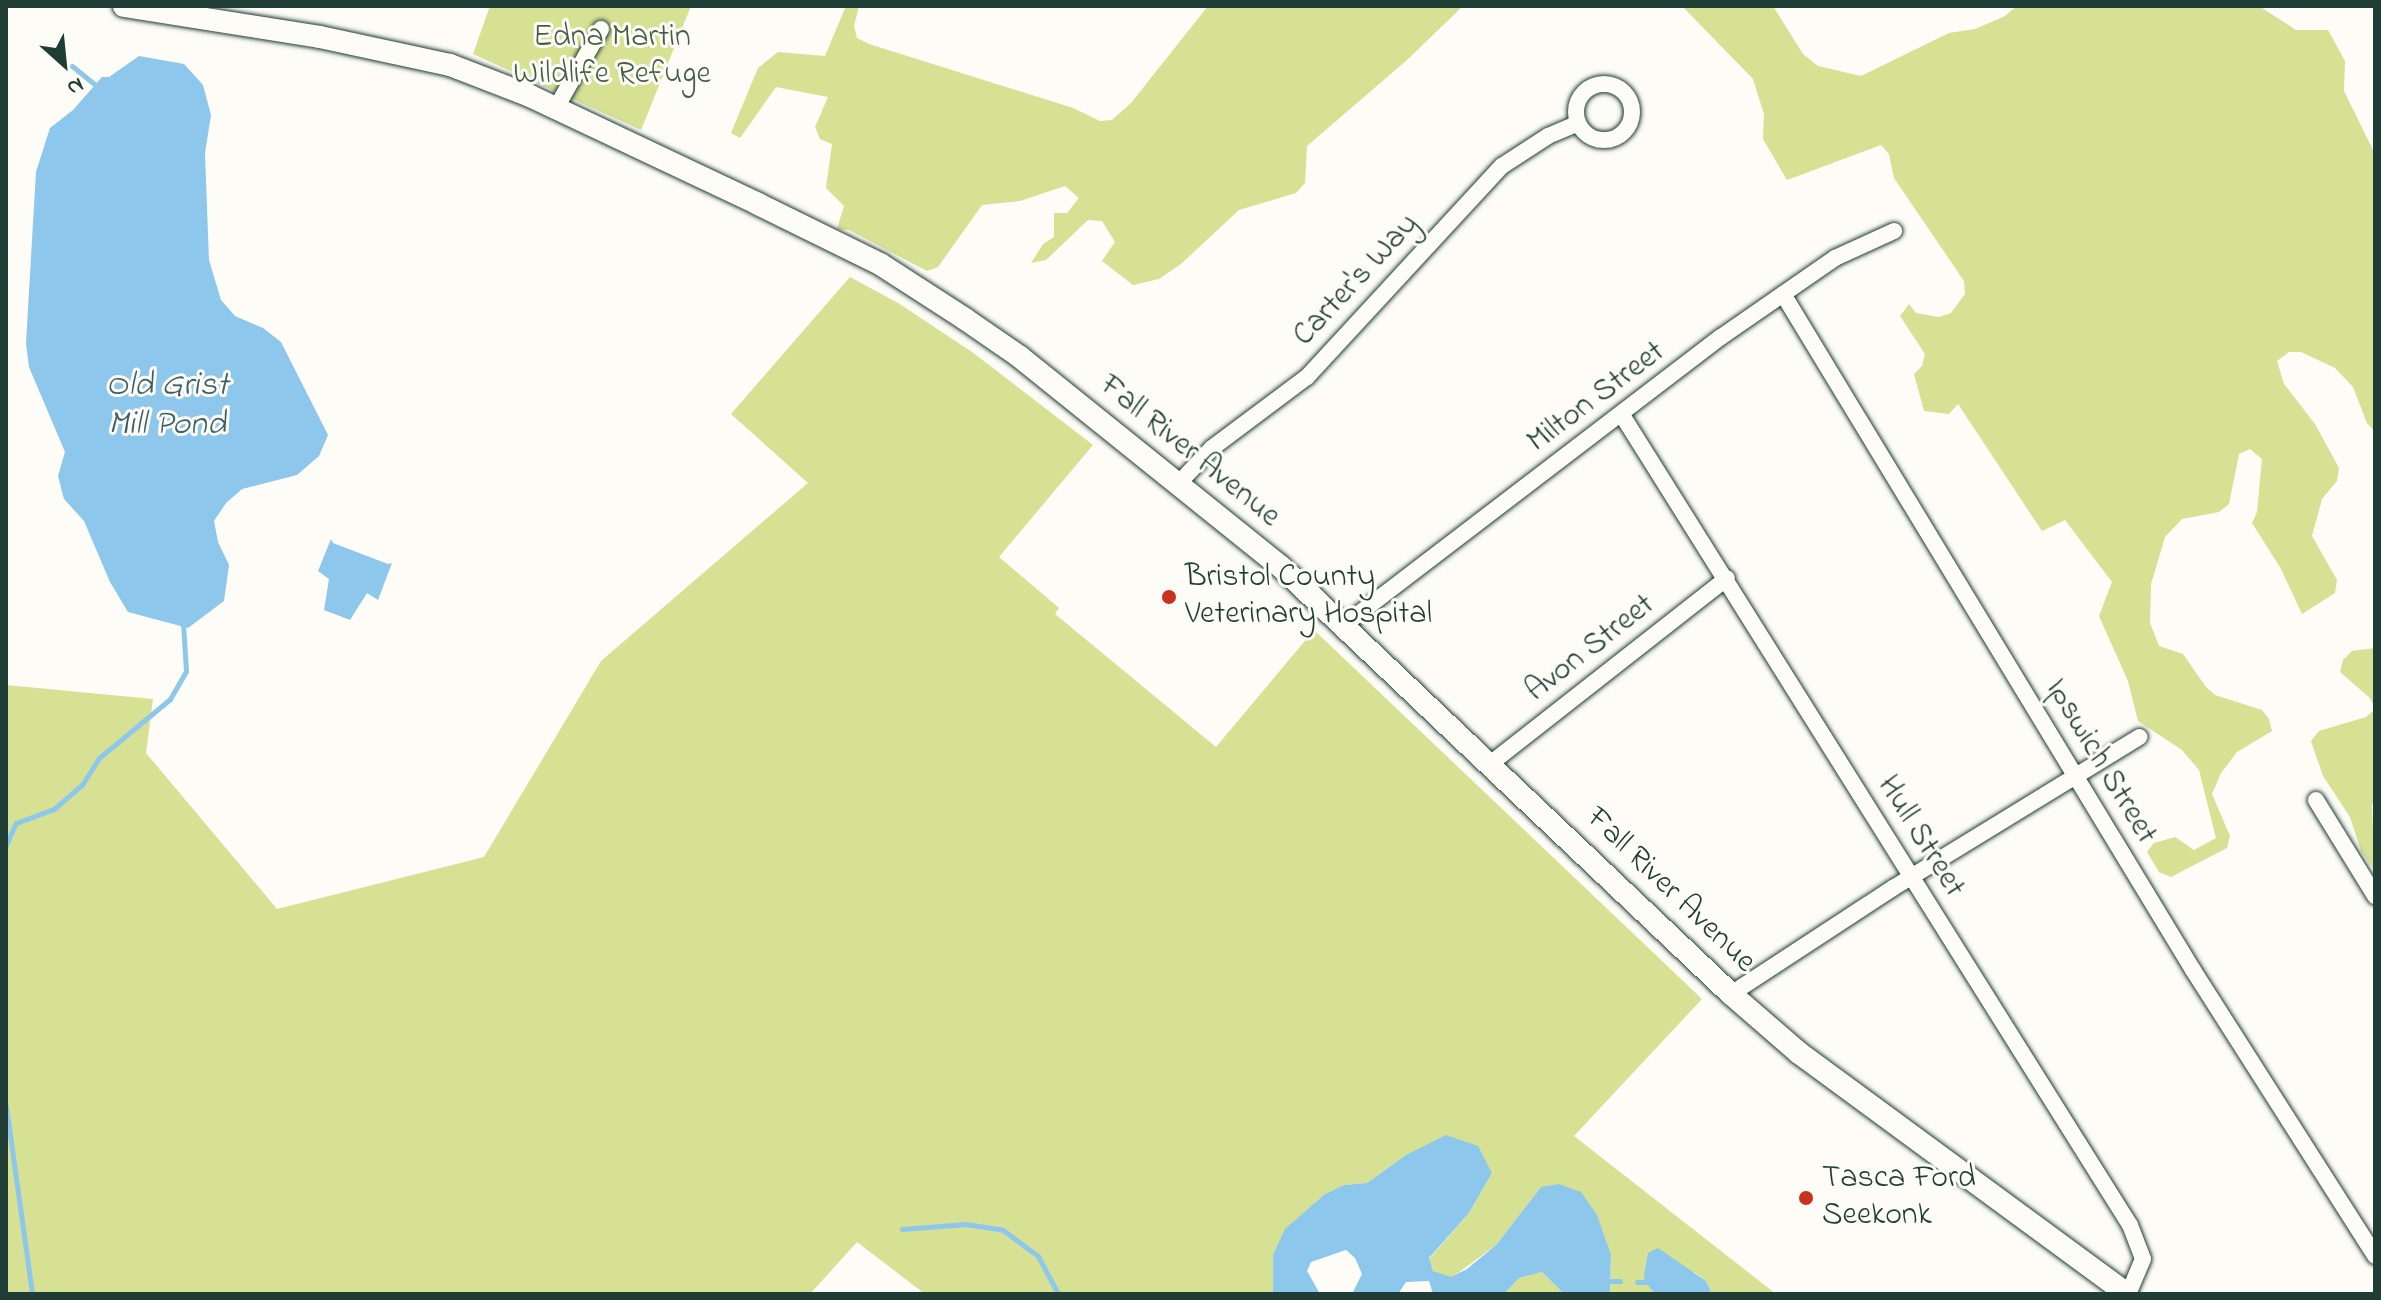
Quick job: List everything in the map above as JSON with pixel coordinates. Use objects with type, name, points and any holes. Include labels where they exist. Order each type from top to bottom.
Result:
[{"type":"main road","name":"Fall River Avenue","points":[[124,6],[320,37],[450,65],[556,108],[880,264],[1020,357],[1179,483],[1344,625],[1731,994],[1799,1053],[2128,1294]]},
{"type":"street","points":[[556,108],[601,29]]},
{"type":"street","name":"Carter's Way","points":[[1179,483],[1212,448],[1307,377],[1502,166],[1548,136],[1578,123]]},
{"type":"street","name":"Milton Street","points":[[1344,625],[1783,294],[1835,258],[1894,231]]},
{"type":"street","name":"Ipswich Street","points":[[1783,294],[2201,984],[2375,1256]]},
{"type":"street","name":"Hull Street","points":[[1622,415],[2130,1225],[2143,1259],[2128,1294]]},
{"type":"street","name":"Avon Street","points":[[1490,764],[1727,578]]},
{"type":"street","points":[[1731,994],[1912,877],[2139,737]]},
{"type":"street","points":[[2316,800],[2375,896]]},
{"type":"green space","name":"Edna Martin Wildlife Refuge","points":[[490,6],[691,6],[641,130],[473,54]]},
{"type":"green space","points":[[846,6],[859,6],[854,26],[857,38],[869,44],[1073,108],[1100,121],[1112,120],[1131,103],[1208,6],[1463,6],[1407,60],[1307,146],[1305,183],[1296,193],[1239,210],[1181,264],[1159,279],[1133,285],[1102,261],[1115,242],[1102,221],[1088,220],[1046,260],[1031,263],[1043,244],[1054,237],[1054,213],[1067,213],[1079,198],[1065,186],[1020,201],[982,205],[938,267],[927,271],[849,230],[837,229],[844,206],[826,188],[832,144],[820,139],[815,127],[828,97],[776,87],[740,138],[731,133],[758,68],[778,52],[825,56]]},
{"type":"green space","points":[[1682,6],[1773,6],[1803,54],[1818,66],[1861,76],[1949,33],[1975,29],[2005,16],[2017,6],[2259,6],[2296,30],[2328,30],[2345,61],[2344,91],[2375,154],[2375,432],[2367,423],[2353,387],[2335,368],[2301,352],[2289,352],[2277,361],[2284,384],[2315,424],[2339,468],[2337,481],[2322,499],[2312,536],[2337,580],[2335,593],[2302,614],[2281,569],[2252,523],[2257,512],[2262,459],[2250,449],[2239,454],[2229,504],[2219,512],[2182,519],[2165,537],[2151,584],[2150,623],[2159,646],[2183,654],[2215,695],[2262,710],[2269,719],[2272,731],[2237,752],[2221,773],[2212,794],[2230,836],[2227,848],[2171,877],[2159,872],[2147,852],[2154,843],[2175,837],[2194,850],[2216,838],[2199,770],[2182,750],[2138,721],[2128,681],[2099,616],[2112,582],[2065,520],[2042,531],[1958,404],[1949,414],[1924,411],[1914,374],[1922,366],[1925,354],[1900,316],[1909,304],[1916,313],[1939,317],[1951,313],[1965,294],[1964,281],[1894,178],[1889,154],[1881,145],[1787,180],[1763,139],[1764,114],[1753,79]]},
{"type":"green space","points":[[850,277],[898,303],[972,352],[1093,445],[999,557],[1059,608],[1055,614],[1216,747],[1314,630],[1702,999],[1574,1136],[1776,1294],[1712,1294],[1706,1281],[1694,1272],[1645,1282],[1655,1294],[1610,1294],[1611,1255],[1541,1187],[1496,1245],[1451,1278],[1433,1271],[1429,1259],[1469,1213],[1492,1173],[1406,1155],[1367,1183],[1344,1185],[1325,1194],[1286,1229],[1273,1255],[1273,1294],[925,1294],[857,1242],[810,1294],[6,1294],[6,685],[153,699],[146,753],[277,909],[484,857],[601,661],[808,483],[731,414]]},
{"type":"green space","points":[[2375,648],[2375,709],[2370,698],[2340,672],[2343,660],[2352,651]]},
{"type":"green space","points":[[2375,709],[2375,792],[2372,807],[2375,871],[2361,851],[2350,817],[2323,776],[2311,741],[2319,731],[2366,717]]},
{"type":"green space","points":[[1542,1272],[1564,1294],[1504,1294],[1519,1278]]},
{"type":"water","name":"Old Grist Mill Pond","points":[[139,56],[184,64],[203,85],[211,115],[205,153],[209,260],[221,300],[235,316],[263,328],[281,342],[328,435],[319,456],[297,475],[242,489],[226,503],[214,521],[218,542],[229,565],[224,601],[188,628],[128,612],[110,582],[84,521],[64,499],[58,476],[65,452],[29,367],[26,343],[36,172],[50,128],[73,110],[102,77],[109,77]]},
{"type":"water","points":[[331,539],[333,543],[392,563],[378,600],[367,593],[350,620],[324,610],[329,579],[318,571]]},
{"type":"water","points":[[1446,1135],[1478,1146],[1492,1173],[1469,1213],[1429,1258],[1433,1271],[1451,1277],[1467,1269],[1496,1245],[1541,1187],[1559,1184],[1581,1192],[1597,1215],[1611,1255],[1610,1294],[1564,1294],[1542,1272],[1519,1278],[1504,1294],[1433,1294],[1429,1281],[1406,1282],[1398,1294],[1352,1294],[1362,1274],[1355,1258],[1346,1250],[1311,1262],[1307,1271],[1320,1294],[1273,1294],[1273,1255],[1285,1229],[1325,1194],[1344,1185],[1367,1183],[1406,1155]]},
{"type":"water","points":[[1658,1248],[1706,1281],[1712,1294],[1655,1294],[1645,1282],[1644,1275],[1648,1253]]},
{"type":"waterway","points":[[72,66],[99,88]]},
{"type":"waterway","points":[[6,845],[16,823],[54,809],[82,785],[99,758],[170,699],[186,671],[183,623]]},
{"type":"waterway","points":[[6,1106],[32,1294]]},
{"type":"waterway","points":[[902,1229],[966,1224],[1003,1230],[1038,1256],[1058,1294]]},
{"type":"waterway","points":[[1610,1281],[1620,1281]]},
{"type":"waterway","points":[[1637,1282],[1645,1282]]},
{"type":"place","name":"Bristol County Veterinary Hospital","points":[[1169,597]]},
{"type":"place","name":"Tasca Ford Seekonk","points":[[1806,1198]]}]
